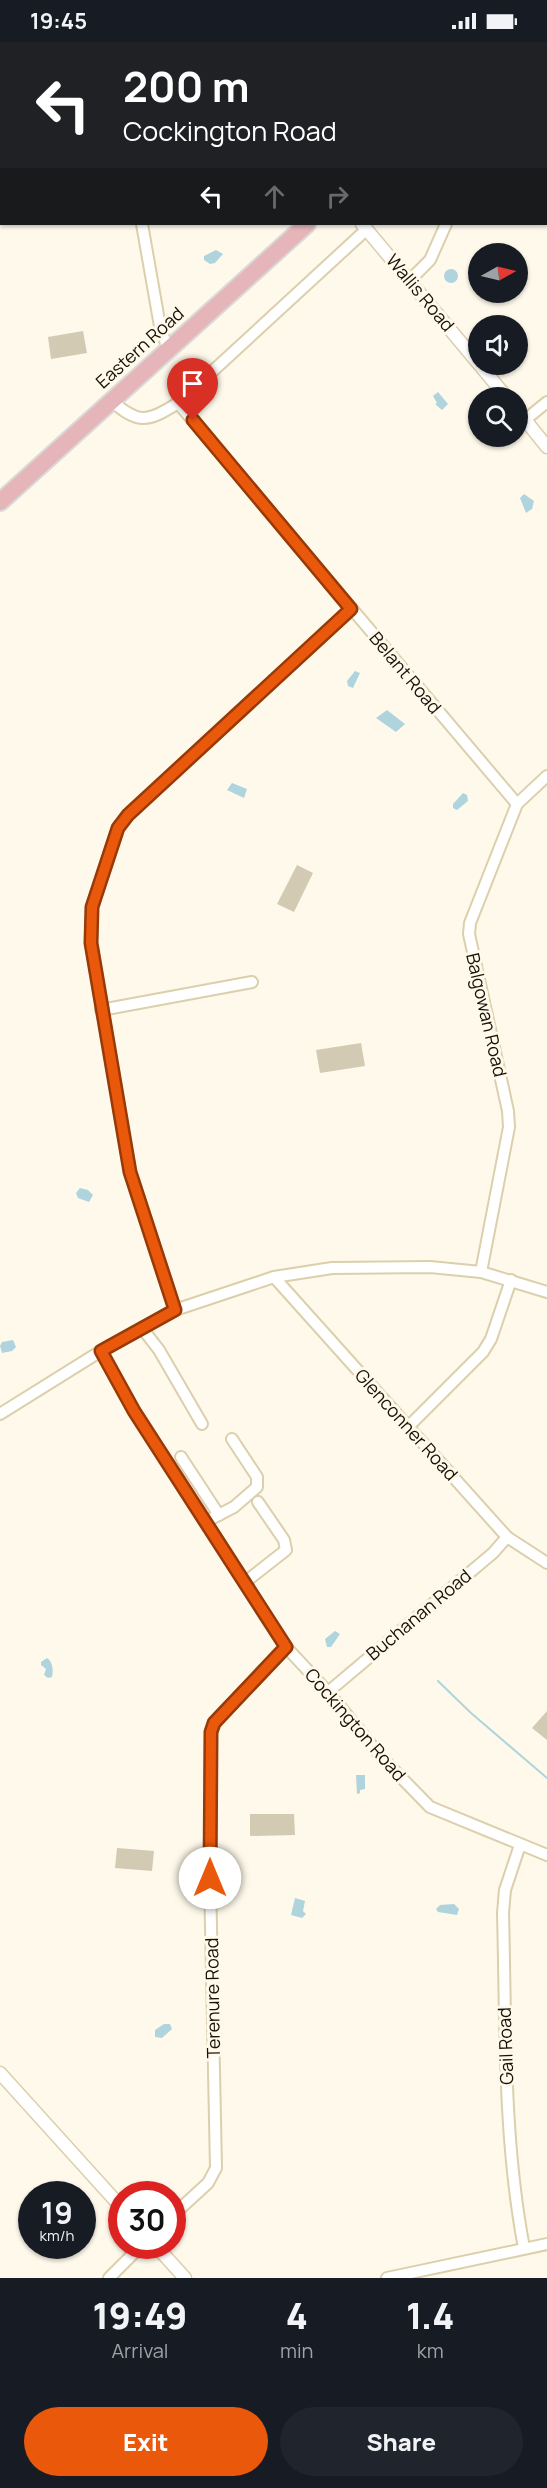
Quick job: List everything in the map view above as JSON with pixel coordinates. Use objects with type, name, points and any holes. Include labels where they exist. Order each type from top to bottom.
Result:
[{"type":"main road","name":"Eastern Road","points":[[0,502],[306,225]]},
{"type":"street","points":[[142,225],[161,332],[169,349]]},
{"type":"street","points":[[410,280],[430,260],[446,225]]},
{"type":"street","points":[[111,400],[125,414],[142,418],[161,414],[178,403],[364,226]]},
{"type":"street","name":"Wallis Road","points":[[364,226],[468,351]]},
{"type":"street","name":"Wallis Road","points":[[488,375],[498,387]]},
{"type":"street","points":[[528,412],[547,402]]},
{"type":"street","name":"Belant Road","points":[[178,403],[517,804]]},
{"type":"street","points":[[528,424],[547,447]]},
{"type":"street","points":[[175,1310],[130,1172],[91,943],[90,918],[94,897],[118,828],[136,807],[351,609]]},
{"type":"street","name":"Balgowan Road","points":[[481,1272],[509,1127],[508,1111],[469,934],[470,923],[517,804],[547,776]]},
{"type":"street","points":[[101,1010],[252,982]]},
{"type":"street","points":[[0,1414],[101,1351],[175,1310],[274,1277],[332,1268],[368,1266],[481,1272],[547,1292]]},
{"type":"street","name":"Glenconner Road","points":[[274,1277],[507,1537],[547,1563]]},
{"type":"street","points":[[408,1427],[483,1352],[491,1339],[511,1280]]},
{"type":"street","points":[[142,1328],[159,1350],[202,1424]]},
{"type":"street","name":"Cockington Road","points":[[101,1351],[134,1411],[286,1647],[328,1692],[382,1758],[430,1807],[547,1855]]},
{"type":"street","points":[[205,1522],[234,1507],[257,1487],[257,1477],[232,1439]]},
{"type":"street","points":[[181,1456],[219,1515]]},
{"type":"street","points":[[244,1583],[286,1550],[284,1540],[258,1502]]},
{"type":"street","name":"Buchanan Road","points":[[328,1692],[493,1553],[507,1537]]},
{"type":"street","name":"Terenure Road","points":[[186,2203],[208,2183],[216,2168],[210,1878],[211,1732],[218,1718],[286,1647]]},
{"type":"street","name":"Gail Road","points":[[520,1845],[505,1890],[503,1913],[509,2141],[514,2193],[524,2248]]},
{"type":"street","points":[[0,2073],[108,2193]]},
{"type":"street","points":[[387,2278],[547,2244]]},
{"type":"street","points":[[109,2278],[128,2259]]},
{"type":"street","points":[[168,2259],[185,2278]]},
{"type":"shaded area","points":[[83,331],[87,353],[51,359],[48,337]]},
{"type":"shaded area","points":[[297,865],[313,873],[294,912],[277,904]]},
{"type":"shaded area","points":[[361,1043],[365,1066],[320,1073],[316,1050]]},
{"type":"shaded area","points":[[547,1711],[547,1740],[532,1728]]},
{"type":"shaded area","points":[[250,1814],[294,1814],[295,1835],[250,1836]]},
{"type":"shaded area","points":[[117,1848],[154,1851],[152,1871],[115,1868]]},
{"type":"water","points":[[216,250],[223,254],[215,263],[210,264],[204,260],[204,256]]},
{"type":"water","points":[[448,269],[454,269],[458,276],[454,283],[448,283],[444,279],[444,273]]},
{"type":"water","points":[[438,392],[448,404],[442,410],[435,404],[437,403],[433,396]]},
{"type":"water","points":[[524,494],[534,501],[532,509],[526,513],[520,498]]},
{"type":"water","points":[[355,671],[360,673],[353,688],[348,686],[347,681]]},
{"type":"water","points":[[387,710],[405,724],[396,732],[376,718]]},
{"type":"water","points":[[232,783],[247,789],[244,798],[227,790]]},
{"type":"water","points":[[463,793],[467,795],[468,801],[457,810],[453,808],[453,804]]},
{"type":"water","points":[[80,1188],[88,1190],[93,1195],[89,1202],[78,1198],[76,1193]]},
{"type":"water","points":[[13,1340],[16,1347],[12,1351],[2,1353],[0,1346],[2,1342]]},
{"type":"water","points":[[335,1631],[340,1634],[331,1647],[327,1647],[325,1639]]},
{"type":"water","points":[[47,1658],[53,1672],[52,1677],[48,1678],[44,1675],[46,1669],[41,1665],[41,1662]]},
{"type":"water","points":[[356,1775],[365,1775],[365,1789],[360,1790],[357,1794]]},
{"type":"water","points":[[295,1898],[305,1901],[303,1911],[306,1914],[302,1918],[291,1915]]},
{"type":"water","points":[[454,1904],[459,1909],[457,1915],[438,1912],[436,1909],[440,1905]]},
{"type":"water","points":[[164,2024],[170,2024],[172,2029],[162,2038],[155,2037],[155,2030]]},
{"type":"waterway","points":[[438,1681],[471,1713],[547,1778]]},
{"type":"route","points":[[193,420],[351,609],[128,815],[118,828],[90,918],[91,943],[126,1156],[175,1310],[101,1351],[134,1411],[286,1647],[218,1718],[211,1732],[210,1878]]}]
